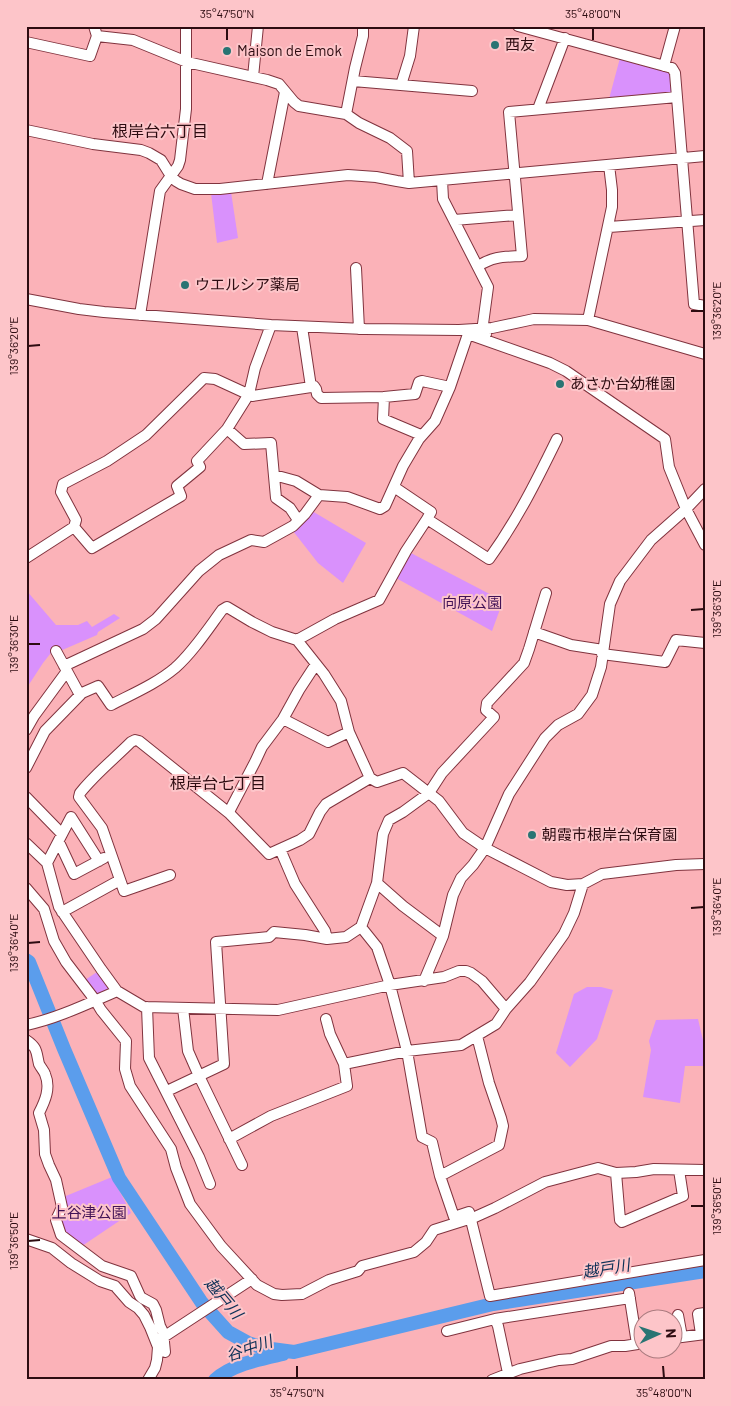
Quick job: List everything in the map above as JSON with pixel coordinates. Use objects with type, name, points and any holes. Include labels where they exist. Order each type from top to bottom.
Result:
[{"type":"street","points":[[140,315],[159,197],[162,187],[172,176],[180,160],[186,109],[186,26]]},
{"type":"street","points":[[253,76],[258,26]]},
{"type":"street","points":[[346,114],[364,36],[363,26]]},
{"type":"street","points":[[401,85],[410,56],[414,26]]},
{"type":"street","points":[[518,26],[672,68],[675,73],[694,304],[705,306]]},
{"type":"street","points":[[664,66],[675,26]]},
{"type":"street","points":[[26,42],[90,56],[96,31],[133,40],[187,62],[253,76],[279,84],[299,106],[346,114],[359,123],[390,138],[408,151],[409,183]]},
{"type":"street","points":[[538,109],[565,38]]},
{"type":"street","points":[[353,82],[472,91]]},
{"type":"street","points":[[267,184],[285,92]]},
{"type":"street","points":[[478,266],[488,260],[522,256],[509,112],[677,97]]},
{"type":"street","points":[[26,130],[93,144],[141,150],[150,153],[160,160],[172,176],[181,184],[201,189],[220,189],[348,175],[376,176],[397,182],[409,183],[705,156]]},
{"type":"street","points":[[588,320],[612,207],[609,165]]},
{"type":"street","points":[[442,180],[443,200],[488,287],[483,324],[485,334]]},
{"type":"street","points":[[454,220],[517,215]]},
{"type":"street","points":[[609,227],[705,220]]},
{"type":"street","points":[[356,268],[359,329]]},
{"type":"street","points":[[26,299],[79,309],[302,328],[485,334],[566,371],[665,439],[669,467],[686,509],[705,545]]},
{"type":"street","points":[[485,334],[534,319],[588,320],[705,354]]},
{"type":"street","points":[[74,527],[92,548],[181,496],[177,486],[200,467],[197,461],[227,429],[250,394],[255,368],[271,325]]},
{"type":"street","points":[[302,328],[311,387]]},
{"type":"street","points":[[274,475],[296,481],[319,495],[347,497],[380,508],[385,506],[403,466],[421,435],[435,421],[450,387],[468,332]]},
{"type":"street","points":[[26,558],[74,527],[76,520],[61,492],[63,484],[106,461],[146,435],[204,378],[214,379],[252,396],[314,386],[321,398],[384,397],[414,394],[418,382],[422,381],[450,387]]},
{"type":"street","points":[[384,397],[383,419],[421,435]]},
{"type":"street","points":[[227,429],[244,444],[271,443],[276,498],[290,508],[298,520]]},
{"type":"street","points":[[427,519],[489,559],[529,496],[556,439]]},
{"type":"street","points":[[296,640],[335,619],[379,600],[406,550],[431,512],[394,487]]},
{"type":"street","points":[[424,981],[443,936],[453,895],[461,878],[485,848],[509,794],[545,738],[558,725],[578,714],[592,695],[601,667],[610,604],[620,581],[651,540],[705,489]]},
{"type":"street","points":[[26,730],[65,669],[143,629],[166,609],[199,571],[219,555],[250,540],[264,542],[294,526],[319,495]]},
{"type":"street","points":[[167,1091],[224,1064],[216,942],[269,937],[274,932],[327,939],[346,937],[361,927],[377,883],[383,834],[389,820],[429,793],[442,773],[494,717],[486,710],[487,703],[524,663],[546,593]]},
{"type":"street","points":[[26,768],[45,731],[82,692],[98,686],[111,705],[162,677],[176,667],[222,610],[227,608],[272,632],[296,640],[324,674],[341,701],[349,732],[370,778],[377,782],[403,772],[439,800],[463,833],[485,848],[551,882],[568,884],[583,884],[602,874],[676,865],[705,864]]},
{"type":"street","points":[[534,632],[602,652],[665,662],[676,640],[705,643]]},
{"type":"street","points":[[56,651],[80,695]]},
{"type":"street","points":[[229,813],[262,747],[283,719],[316,664]]},
{"type":"street","points":[[283,719],[328,742],[349,732]]},
{"type":"street","points":[[170,875],[124,891],[102,828],[79,797],[80,793],[98,772],[135,740],[139,741],[229,813],[269,854],[309,834],[326,804],[370,778]]},
{"type":"street","points":[[26,797],[60,838],[74,874],[111,854]]},
{"type":"street","points":[[47,864],[71,817],[99,861]]},
{"type":"street","points":[[26,843],[47,864],[59,907],[117,990],[144,1007],[278,1010],[390,985],[424,981],[444,977],[459,971],[466,971],[482,981],[506,1008]]},
{"type":"street","points":[[280,849],[295,884],[326,931],[327,939]]},
{"type":"street","points":[[62,912],[120,880]]},
{"type":"street","points":[[377,883],[403,906],[443,936]]},
{"type":"street","points":[[344,1064],[407,1051],[461,1045],[496,1024],[506,1008],[530,982],[564,934],[574,914],[583,884]]},
{"type":"street","points":[[26,888],[44,909],[54,941],[66,962],[126,1041],[125,1069],[130,1086],[170,1149],[190,1204],[221,1246],[257,1285],[274,1294],[282,1296],[302,1294],[329,1280],[358,1271],[362,1266],[414,1252],[426,1242],[434,1230],[495,1208],[545,1182],[598,1168],[616,1173],[654,1169],[705,1170]]},
{"type":"street","points":[[361,927],[377,947],[390,985],[407,1051],[422,1137],[432,1142],[440,1176],[454,1217],[469,1212],[490,1296],[705,1260]]},
{"type":"street","points":[[26,1025],[46,1020],[117,990]]},
{"type":"street","points":[[147,1007],[149,1058],[199,1157],[210,1184]]},
{"type":"street","points":[[184,1008],[188,1051],[242,1165]]},
{"type":"street","points":[[229,1139],[271,1116],[347,1086],[344,1064],[330,1034],[326,1020]]},
{"type":"street","points":[[440,1176],[499,1145],[503,1126],[489,1083],[477,1036]]},
{"type":"street","points":[[26,1040],[33,1044],[38,1055],[39,1064],[46,1075],[47,1097],[39,1113],[44,1130],[45,1154],[48,1165],[56,1180],[62,1207],[56,1220],[61,1235],[102,1266],[130,1276],[140,1296],[153,1304],[156,1310],[164,1352]]},
{"type":"street","points":[[616,1173],[620,1220],[622,1222],[683,1196],[679,1170]]},
{"type":"street","points":[[27,1239],[52,1248],[71,1263],[100,1281],[115,1286],[129,1302],[138,1308],[160,1339],[155,1368],[148,1380]]},
{"type":"street","points":[[160,1339],[252,1279]]},
{"type":"street","points":[[447,1331],[495,1319],[630,1295],[634,1314]]},
{"type":"street","points":[[684,1337],[703,1334],[698,1314],[705,1313]]},
{"type":"street","points":[[495,1319],[508,1373]]},
{"type":"street","points":[[492,1380],[520,1369],[572,1359],[611,1346],[634,1344]]},
{"type":"green space","points":[[620,58],[668,71],[671,75],[672,91],[670,94],[609,99]]},
{"type":"green space","points":[[231,192],[238,238],[217,243],[211,193]]},
{"type":"green space","points":[[312,511],[366,543],[343,583],[318,563],[293,531],[298,528]]},
{"type":"green space","name":"向原公園","points":[[409,552],[503,601],[492,631],[396,578]]},
{"type":"green space","points":[[26,590],[56,625],[78,625],[87,621],[92,627],[114,614],[120,618],[98,632],[97,635],[60,651],[54,649],[26,689]]},
{"type":"green space","points":[[100,970],[113,990],[97,997],[85,980]]},
{"type":"green space","points":[[587,987],[601,987],[613,990],[597,1039],[570,1067],[556,1053],[574,994]]},
{"type":"green space","points":[[698,1019],[705,1049],[705,1066],[685,1066],[680,1103],[643,1097],[651,1050],[649,1041],[656,1020]]},
{"type":"green space","name":"上谷津公園","points":[[112,1177],[131,1213],[82,1246],[65,1237],[59,1219],[61,1198]]},
{"type":"waterway","name":"越戸川","points":[[26,960],[29,962],[119,1178],[202,1303],[228,1332],[248,1343],[264,1348],[294,1352],[493,1304],[705,1271]]},
{"type":"waterway","name":"谷中川","points":[[215,1380],[222,1374],[239,1366],[283,1354]]},
{"type":"place","name":"西友","points":[[495,45]]},
{"type":"place","name":"Maison de Emok","points":[[227,51]]},
{"type":"place","name":"ウエルシア薬局","points":[[185,285]]},
{"type":"place","name":"あさか台幼稚園","points":[[560,384]]},
{"type":"place","name":"朝霞市根岸台保育園","points":[[532,835]]},
{"type":"district","name":"根岸台六丁目","points":[[160,131]]},
{"type":"district","name":"根岸台七丁目","points":[[218,783]]}]
